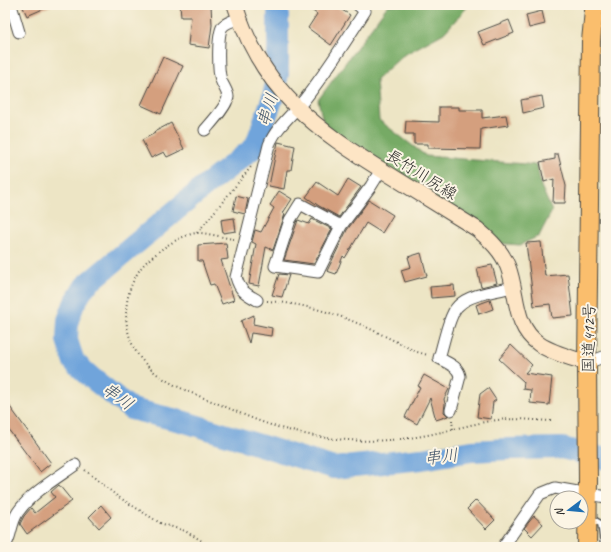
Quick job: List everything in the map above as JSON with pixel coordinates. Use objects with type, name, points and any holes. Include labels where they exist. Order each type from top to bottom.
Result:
[{"type":"highway","name":"国道412号","points":[[588,487],[587,364],[591,41],[596,5]]},
{"type":"highway","points":[[586,547],[587,530]]},
{"type":"main road","name":"長竹川尻線","points":[[240,18],[256,54],[294,107],[332,138],[477,229],[484,235],[496,247],[506,262],[511,275],[519,316],[526,331],[547,349],[587,364]]},
{"type":"street","points":[[11,5],[19,32]]},
{"type":"street","points":[[257,300],[242,291],[236,277],[269,144],[273,135],[294,107],[328,69],[365,11],[358,5]]},
{"type":"street","points":[[205,130],[227,101],[228,95],[221,80],[218,65],[220,31],[224,25],[240,18]]},
{"type":"street","points":[[341,226],[300,204],[290,220],[275,266],[318,272],[341,226],[372,186],[381,170]]},
{"type":"street","points":[[451,410],[460,376],[459,371],[439,358],[453,313],[458,306],[472,297],[513,287]]},
{"type":"street","points":[[587,364],[606,356]]},
{"type":"street","points":[[5,546],[12,523],[23,506],[47,485],[75,465]]},
{"type":"street","points":[[503,547],[540,494],[555,488],[588,487],[606,497]]},
{"type":"lane","points":[[589,517],[601,524],[604,547]]},
{"type":"path","points":[[197,233],[252,166]]},
{"type":"path","points":[[245,241],[197,233],[173,241],[141,268],[132,284],[126,304],[126,323],[131,342],[141,359],[156,375],[178,387],[265,423],[310,436],[350,441],[377,441],[416,437],[497,420],[519,419],[551,421]]},
{"type":"path","points":[[257,300],[293,303],[322,310],[349,319],[417,352],[439,358]]},
{"type":"path","points":[[75,465],[83,468],[117,496],[160,523],[185,531],[202,541],[205,547]]},
{"type":"green space","points":[[388,5],[469,5],[444,33],[402,56],[376,80],[379,120],[426,156],[537,165],[541,186],[552,211],[539,236],[520,245],[495,243],[324,126],[318,100]]},
{"type":"building","points":[[22,5],[52,5],[27,16]]},
{"type":"building","points":[[180,5],[211,5],[212,25],[209,48],[188,45],[191,17],[181,17]]},
{"type":"building","points":[[304,5],[334,5],[350,15],[331,45],[308,28],[317,14]]},
{"type":"building","points":[[542,11],[545,24],[529,28],[526,15]]},
{"type":"building","points":[[509,20],[514,33],[484,45],[478,32]]},
{"type":"building","points":[[163,57],[183,66],[161,114],[141,105]]},
{"type":"building","points":[[542,96],[544,108],[523,113],[521,100]]},
{"type":"building","points":[[439,107],[459,107],[459,110],[482,110],[482,118],[506,115],[508,125],[481,129],[480,149],[428,148],[428,144],[414,144],[414,134],[405,134],[406,121],[439,122]]},
{"type":"building","points":[[171,123],[184,149],[167,157],[164,152],[151,158],[142,140]]},
{"type":"building","points":[[278,142],[295,146],[291,170],[287,170],[284,189],[269,186]]},
{"type":"building","points":[[555,154],[558,154],[566,186],[565,203],[553,203],[554,179],[544,182],[540,162],[555,159]]},
{"type":"building","points":[[348,179],[361,187],[339,217],[306,197],[317,182],[338,196]]},
{"type":"building","points":[[279,191],[292,199],[283,213],[285,214],[273,250],[266,247],[259,286],[249,284],[256,244],[252,242],[255,230],[261,232],[274,208],[270,205]]},
{"type":"building","points":[[236,196],[248,199],[245,214],[233,211]]},
{"type":"building","points":[[369,200],[393,215],[382,233],[366,223],[345,258],[343,256],[336,274],[327,271],[347,230]]},
{"type":"building","points":[[234,218],[236,231],[223,233],[221,220]]},
{"type":"building","points":[[312,219],[332,229],[314,264],[284,260],[298,220],[309,224]]},
{"type":"building","points":[[541,242],[545,276],[568,274],[573,316],[552,318],[550,304],[534,306],[526,243]]},
{"type":"building","points":[[226,243],[228,259],[221,260],[234,300],[222,304],[214,284],[210,285],[202,261],[198,261],[198,245]]},
{"type":"building","points":[[421,253],[427,276],[405,282],[401,270],[411,267],[408,257]]},
{"type":"building","points":[[492,265],[497,283],[481,287],[477,268]]},
{"type":"building","points":[[279,274],[289,275],[282,297],[272,295]]},
{"type":"building","points":[[454,285],[455,296],[431,298],[430,287]]},
{"type":"building","points":[[490,300],[493,309],[479,314],[476,305]]},
{"type":"building","points":[[254,315],[253,324],[272,328],[271,336],[251,333],[249,343],[241,321]]},
{"type":"building","points":[[511,345],[532,365],[525,373],[552,377],[549,405],[530,403],[531,390],[523,389],[524,382],[499,359]]},
{"type":"building","points":[[424,375],[449,389],[444,399],[444,412],[448,416],[436,420],[430,398],[417,424],[405,417],[420,387],[418,386]]},
{"type":"building","points":[[488,388],[496,400],[493,402],[491,419],[477,417],[480,394]]},
{"type":"building","points":[[5,400],[51,463],[40,472],[5,425]]},
{"type":"building","points":[[59,485],[72,501],[27,534],[20,524],[24,516],[31,508],[35,513],[55,497],[51,492]]},
{"type":"building","points":[[476,500],[495,520],[486,529],[467,509]]},
{"type":"building","points":[[101,505],[111,517],[99,528],[89,517]]},
{"type":"building","points":[[534,516],[543,524],[532,536],[524,528]]},
{"type":"waterway","name":"串川","points":[[278,5],[278,74],[273,97],[255,147],[205,186],[85,286],[74,304],[68,320],[67,340],[74,362],[131,409],[185,422],[334,468],[422,459],[472,451],[508,449],[562,448],[606,459]]}]
